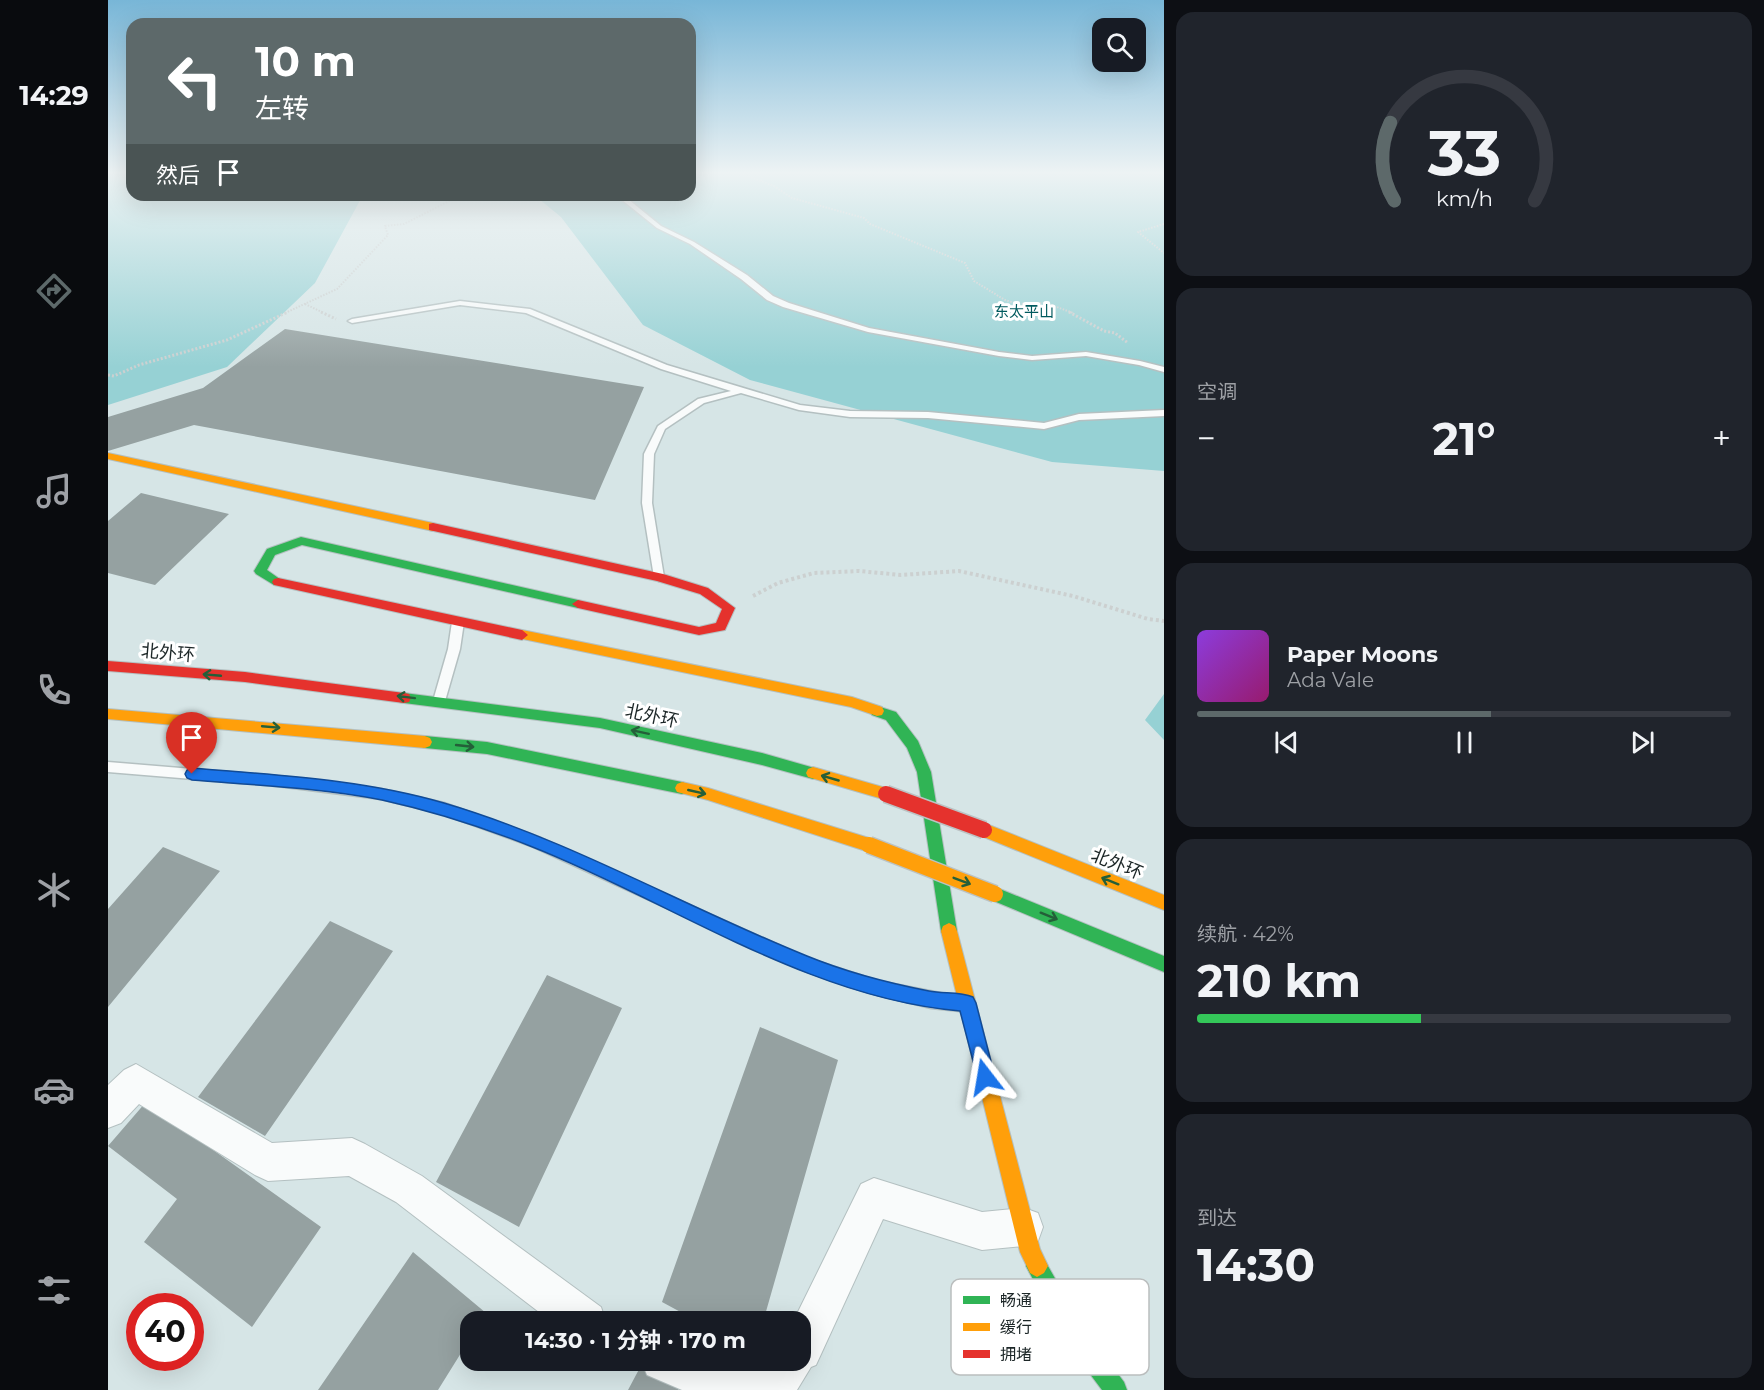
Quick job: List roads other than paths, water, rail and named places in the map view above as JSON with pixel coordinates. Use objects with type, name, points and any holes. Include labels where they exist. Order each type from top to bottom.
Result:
[{"type":"main road","points":[[108,456],[659,576],[704,591],[729,608],[721,627],[699,631],[301,541],[271,552],[260,571],[273,581],[458,622],[852,702],[891,716],[913,745],[924,772],[950,935],[1030,1252],[1044,1279]]},
{"type":"main road","name":"北外环","points":[[108,666],[245,677],[600,723],[762,759],[886,794],[984,830],[1164,903]]},
{"type":"main road","points":[[108,714],[487,748],[708,794],[868,845],[1164,964]]},
{"type":"main road","points":[[1105,1375],[1116,1390]]},
{"type":"street","points":[[108,1110],[136,1082],[268,1162],[352,1157],[409,1189],[571,1311]]},
{"type":"street","points":[[811,1329],[874,1197],[982,1231],[1024,1227]]},
{"type":"street","points":[[688,1371],[764,1390]]},
{"type":"street","points":[[771,1390],[785,1371]]},
{"type":"lane","points":[[679,237],[744,277],[770,298],[868,330],[962,345],[999,354],[1032,358],[1086,354],[1164,370]]},
{"type":"lane","points":[[352,321],[460,303],[527,311],[664,367],[799,407],[850,414],[928,415],[1044,426],[1079,417],[1164,413]]},
{"type":"lane","points":[[659,576],[647,503],[649,454],[661,428],[701,401],[741,391]]},
{"type":"lane","points":[[439,701],[445,684],[458,622]]},
{"type":"lane","points":[[108,767],[277,781],[381,794],[444,809],[536,842],[805,964],[878,988],[931,1000],[967,1003]]},
{"type":"park label","name":"东太平山","points":[[1024,311]]}]
